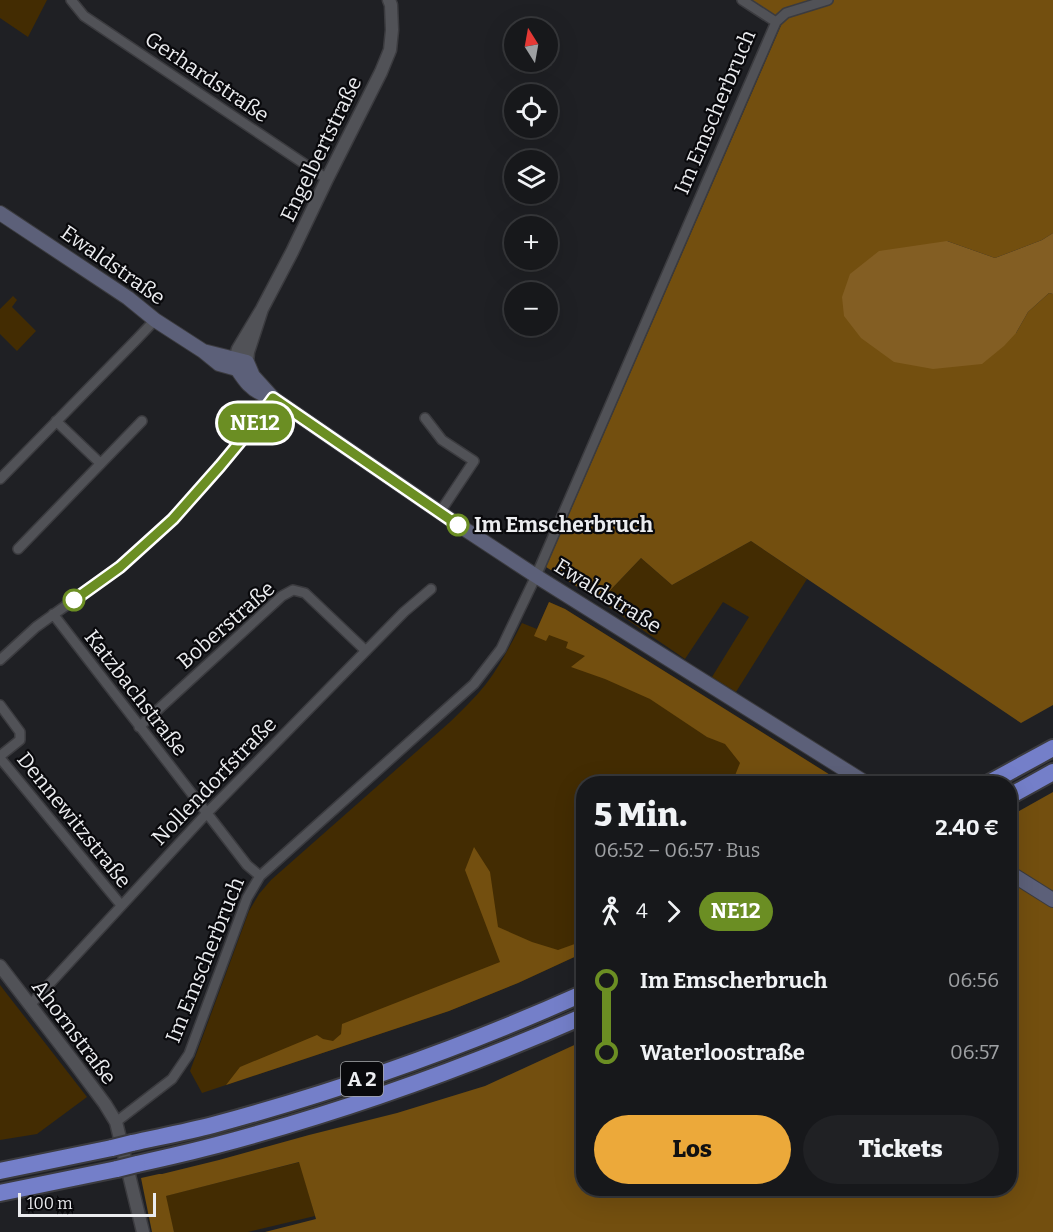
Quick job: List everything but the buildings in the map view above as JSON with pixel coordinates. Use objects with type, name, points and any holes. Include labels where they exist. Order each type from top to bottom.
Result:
[{"type":"highway","points":[[1002,776],[1053,748]]},
{"type":"highway","points":[[1017,792],[1053,772]]},
{"type":"highway","name":"A 2","points":[[0,1171],[211,1125],[298,1100],[466,1042],[576,996]]},
{"type":"highway","name":"A 2","points":[[0,1193],[117,1169],[217,1145],[294,1123],[474,1062],[576,1019]]},
{"type":"main road","name":"Ewaldstraße","points":[[0,213],[128,298],[155,320],[202,351],[240,363],[273,398],[536,576],[855,776]]},
{"type":"main road","points":[[1017,877],[1053,900]]},
{"type":"street","name":"Gerhardstraße","points":[[71,0],[84,16],[327,179]]},
{"type":"street","name":"Engelbertstraße","points":[[240,363],[248,352],[262,309],[381,72],[390,50],[392,30],[389,0]]},
{"type":"street","points":[[742,0],[776,22]]},
{"type":"street","name":"Im Emscherbruch","points":[[116,1122],[172,1079],[189,1054],[247,898],[260,876],[474,684],[501,649],[536,576],[776,22],[786,13],[828,0]]},
{"type":"street","points":[[0,479],[155,320]]},
{"type":"street","points":[[0,660],[36,627],[120,567],[173,519],[249,431],[273,398]]},
{"type":"street","points":[[425,418],[442,440],[474,461],[440,512]]},
{"type":"street","points":[[57,421],[100,463]]},
{"type":"street","points":[[18,549],[142,421]]},
{"type":"street","name":"Nollendorfstraße","points":[[30,1005],[207,813],[404,612],[431,589]]},
{"type":"street","name":"Boberstraße","points":[[139,727],[282,596],[293,590],[305,593],[366,651]]},
{"type":"street","name":"Katzbachstraße","points":[[53,614],[247,865],[260,876]]},
{"type":"street","name":"Dennewitzstraße","points":[[0,705],[21,736],[20,740],[0,757],[121,905]]},
{"type":"street","name":"Ahornstraße","points":[[0,966],[105,1104],[116,1122]]},
{"type":"street","points":[[116,1122],[143,1232]]},
{"type":"shaded area","points":[[0,0],[47,0],[28,37],[0,18]]},
{"type":"shaded area","points":[[749,0],[1053,0],[1053,233],[1042,240],[995,258],[947,241],[1016,333],[1028,312],[1049,293],[1053,294],[1053,705],[1021,723],[751,541],[672,585],[641,558],[600,601],[546,567],[782,23]]},
{"type":"shaded area","points":[[1053,233],[1053,294],[1049,293],[1028,312],[1016,333],[982,364],[933,369],[894,362],[861,338],[844,316],[842,297],[850,274],[879,251],[947,241],[995,258],[1042,240]]},
{"type":"shaded area","points":[[13,296],[17,300],[12,307],[36,331],[17,351],[0,334],[0,309]]},
{"type":"shaded area","points":[[751,541],[807,579],[736,692],[712,677],[749,617],[723,602],[685,659],[600,601],[641,558],[672,585]]},
{"type":"shaded area","points":[[549,602],[565,609],[832,776],[576,776],[576,956],[449,1011],[202,1093],[190,1071],[249,911],[259,894],[271,880],[464,708],[491,677],[522,623],[537,629]]},
{"type":"shaded area","points":[[549,602],[565,609],[832,776],[735,776],[740,763],[725,744],[707,737],[650,699],[571,667],[585,656],[566,648],[568,642],[549,635],[546,641],[534,636]]},
{"type":"shaded area","points":[[1053,792],[1053,1232],[265,1232],[316,1219],[299,1162],[166,1196],[174,1232],[152,1232],[141,1178],[397,1113],[485,1086],[576,1044],[576,1196],[1017,1196],[1017,812]]},
{"type":"shaded area","points":[[474,847],[490,872],[498,927],[532,942],[558,950],[576,944],[576,956],[449,1011],[226,1085],[240,1067],[317,1035],[333,1041],[341,1034],[342,1024],[500,962],[465,870]]},
{"type":"shaded area","points":[[0,985],[87,1097],[37,1134],[0,1140]]},
{"type":"shaded area","points":[[300,1162],[315,1216],[248,1232],[174,1232],[165,1196]]},
{"type":"bus line","name":"NE12","points":[[74,600],[120,567],[173,519],[206,484],[273,398],[458,525]]},
{"type":"place","name":"Im Emscherbruch","points":[[458,525]]}]
